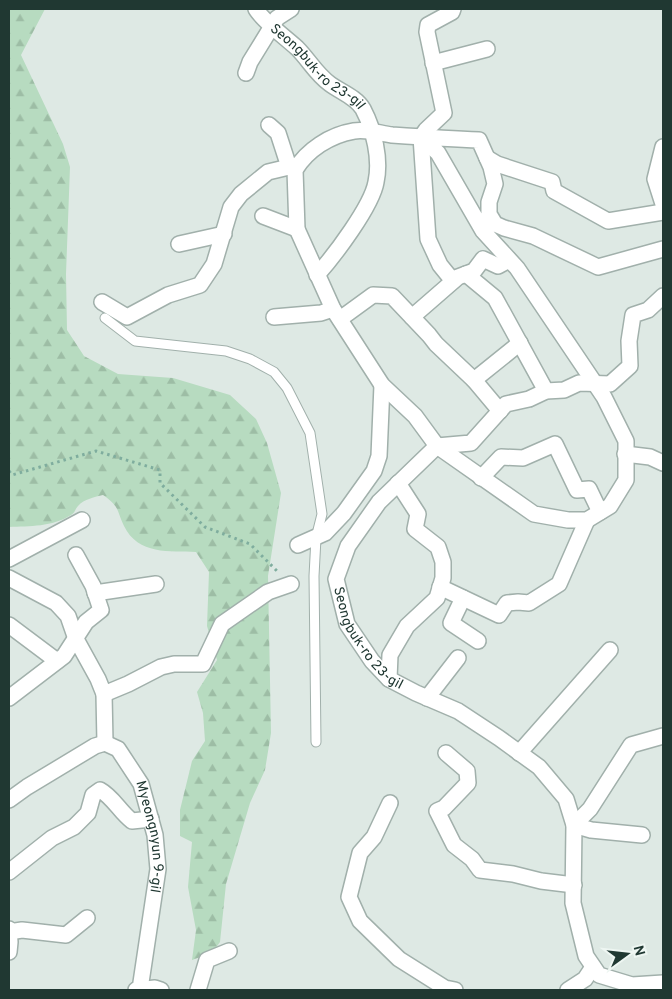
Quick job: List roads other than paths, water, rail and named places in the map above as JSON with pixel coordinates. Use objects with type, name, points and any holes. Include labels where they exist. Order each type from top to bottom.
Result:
[{"type":"street","name":"Seongbuk-ro 23-gil","points":[[256,9],[301,52],[318,75],[349,96],[362,108],[371,130],[379,159],[376,184],[368,204],[332,257],[317,274]]},
{"type":"street","points":[[246,73],[250,62],[277,18],[291,9]]},
{"type":"street","points":[[453,9],[452,12],[428,26],[426,32],[444,113],[421,137],[428,239],[440,265],[495,298],[546,391]]},
{"type":"street","points":[[433,63],[487,49]]},
{"type":"street","points":[[269,125],[278,133],[292,169],[297,229],[337,314],[382,385],[415,416],[437,446],[534,514],[568,520],[587,520],[610,506],[626,480],[626,441],[604,397],[517,268],[483,231],[438,153],[421,137]]},
{"type":"street","name":"Seongbuk-ro 23-gil","points":[[292,169],[309,153],[326,141],[353,131],[371,130],[421,137],[479,140],[487,158]]},
{"type":"street","points":[[663,147],[655,179],[663,199]]},
{"type":"street","points":[[487,158],[498,164],[552,182],[554,191],[608,221],[663,212]]},
{"type":"street","points":[[487,158],[495,184],[489,202],[489,214],[495,224],[533,236],[598,267],[663,249]]},
{"type":"street","points":[[102,302],[127,317],[168,295],[200,285],[214,264],[231,207],[241,194],[268,172],[292,169]]},
{"type":"street","points":[[263,216],[297,229]]},
{"type":"street","points":[[178,244],[224,234]]},
{"type":"street","points":[[412,317],[459,277],[474,271],[483,259],[498,266],[509,260]]},
{"type":"street","points":[[274,317],[321,313],[337,314],[374,295],[392,296],[436,344],[474,380],[500,411]]},
{"type":"street","points":[[437,446],[471,443],[506,404],[529,400],[546,391],[564,390],[579,383],[610,384],[630,366],[629,341],[633,315],[648,310],[663,296]]},
{"type":"street","points":[[474,380],[520,343]]},
{"type":"street","points":[[298,545],[325,533],[344,513],[374,470],[379,456],[382,385]]},
{"type":"street","points":[[482,478],[501,457],[523,458],[555,444],[577,490],[589,489],[600,512]]},
{"type":"street","name":"Seongbuk-ro 23-gil","points":[[437,446],[379,502],[348,546],[336,578],[347,624],[372,661],[389,678],[427,698],[458,711],[539,767],[566,799],[574,825],[573,903],[586,956],[593,967]]},
{"type":"street","points":[[625,454],[650,456],[663,463]]},
{"type":"street","points":[[389,678],[390,655],[407,626],[437,598],[443,578],[443,562],[438,548],[415,529],[418,514],[398,484]]},
{"type":"street","points":[[9,559],[82,520]]},
{"type":"street","points":[[440,587],[499,615],[507,603],[529,603],[559,584],[587,520]]},
{"type":"street","points":[[9,698],[64,656],[86,622],[101,610],[95,593],[76,555]]},
{"type":"street","points":[[9,578],[56,603],[68,616],[76,639],[104,694],[105,743],[95,746],[9,800]]},
{"type":"street","points":[[95,593],[156,584]]},
{"type":"street","points":[[104,694],[161,667],[174,664],[203,664],[222,624],[268,592],[291,584]]},
{"type":"street","points":[[463,598],[451,623],[478,641]]},
{"type":"street","points":[[9,624],[57,661]]},
{"type":"street","points":[[519,753],[610,650]]},
{"type":"street","points":[[427,698],[458,658]]},
{"type":"street","points":[[642,835],[591,830],[574,825],[590,809],[631,745],[663,736]]},
{"type":"street","name":"Myeongnyun 9-gil","points":[[105,743],[118,748],[141,784],[155,835],[158,869],[138,990]]},
{"type":"street","points":[[446,753],[467,771],[468,783],[444,808],[437,811],[454,845],[472,859],[480,870],[574,885]]},
{"type":"street","points":[[9,872],[52,838],[74,827],[88,813],[93,795],[100,790],[107,793],[124,815],[132,821],[150,819]]},
{"type":"street","points":[[390,803],[374,837],[360,853],[349,897],[360,921],[399,959],[445,988],[455,990]]},
{"type":"street","points":[[9,952],[9,930],[66,935],[86,918]]},
{"type":"street","points":[[198,990],[207,960],[228,951]]},
{"type":"street","points":[[568,990],[585,979],[593,967],[599,975],[632,985],[643,987],[663,983]]},
{"type":"street","points":[[138,990],[155,988],[161,990]]},
{"type":"lane","points":[[105,318],[136,342],[226,351],[250,359],[274,372],[287,388],[310,433],[322,514],[316,538],[314,576],[316,742]]}]
